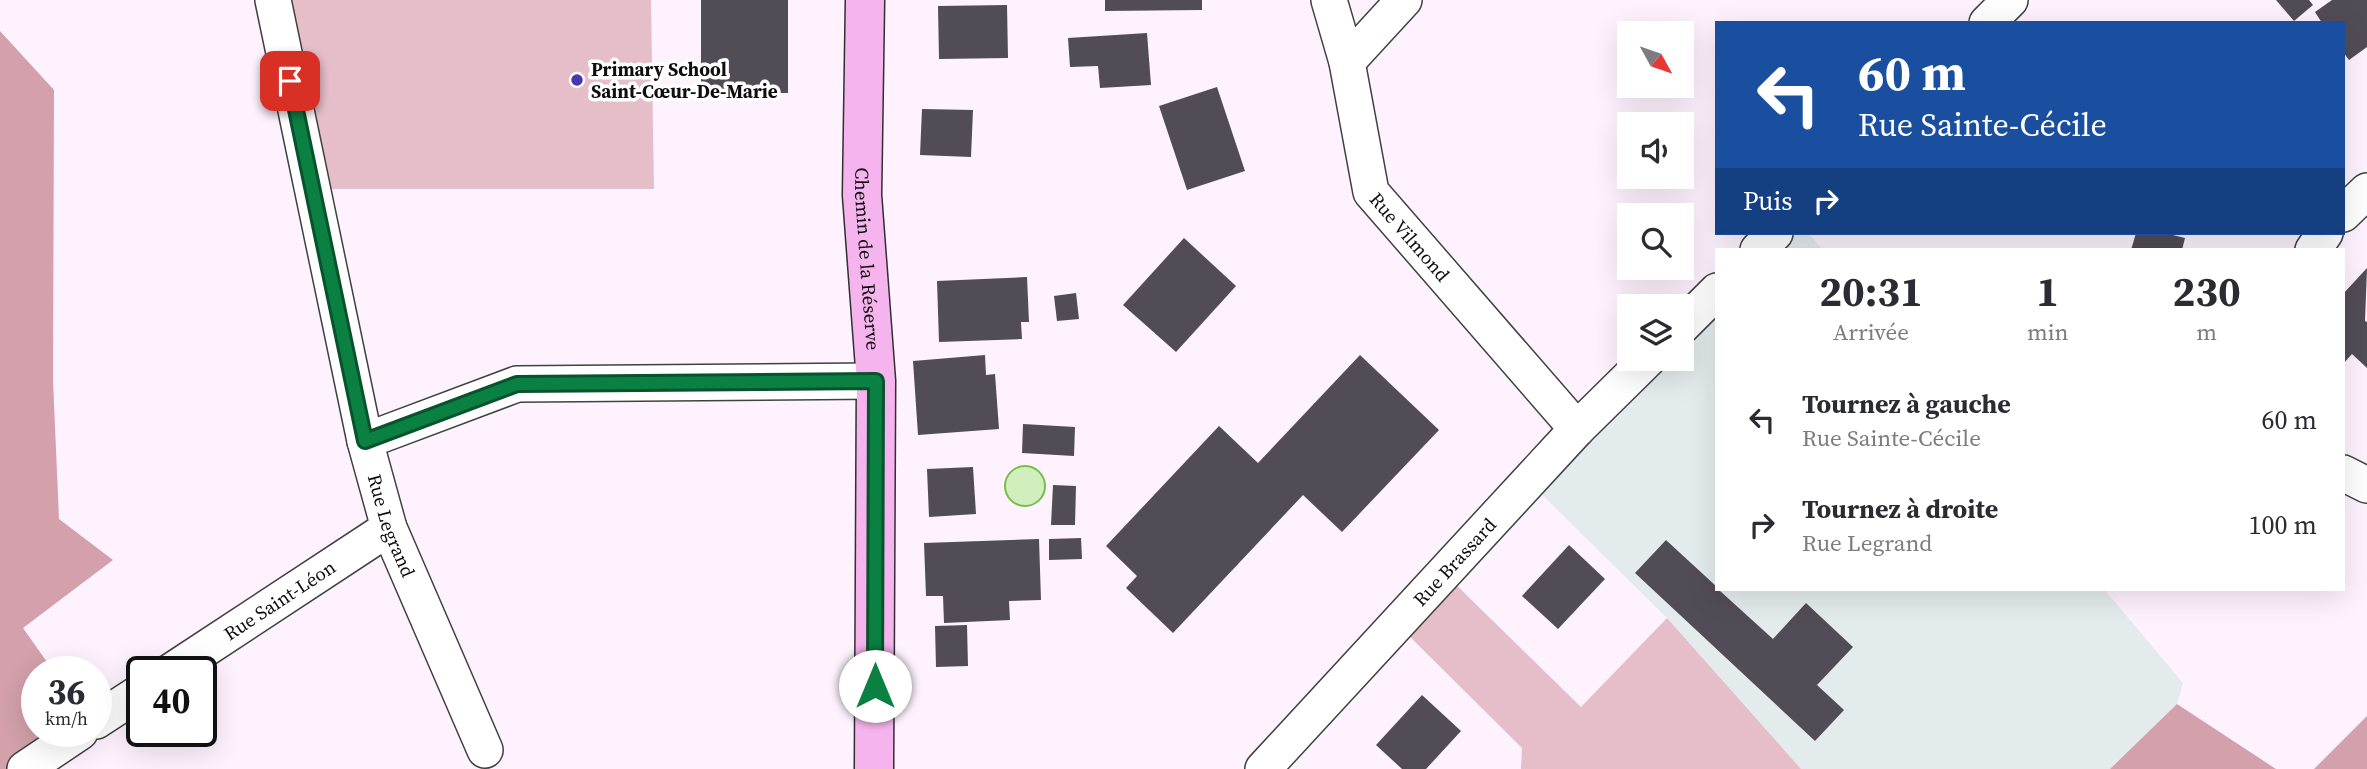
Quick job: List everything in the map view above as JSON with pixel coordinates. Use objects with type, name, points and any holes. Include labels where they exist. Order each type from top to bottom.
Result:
[{"type":"street","name":"Rue Legrand","points":[[273,0],[365,441],[389,528],[485,750]]},
{"type":"street","name":"Chemin de la Réserve","points":[[865,0],[862,195],[876,381],[874,769]]},
{"type":"street","name":"Rue Vilmond","points":[[1329,0],[1347,62],[1371,192],[1577,429]]},
{"type":"street","points":[[1347,62],[1404,0]]},
{"type":"street","points":[[1989,21],[2010,0]]},
{"type":"street","points":[[2345,212],[2367,191]]},
{"type":"street","points":[[1760,248],[1773,235]]},
{"type":"street","points":[[1694,314],[1715,293]]},
{"type":"street","name":"Rue Brassard","points":[[1263,769],[1577,429],[1636,371]]},
{"type":"street","points":[[365,441],[517,384],[876,381]]},
{"type":"street","points":[[2345,474],[2367,485]]},
{"type":"street","name":"Rue Saint-Léon","points":[[194,656],[389,528]]},
{"type":"street","points":[[25,769],[58,747]]},
{"type":"shaded area","name":"Primary School Saint-Cœur-De-Marie","points":[[273,0],[651,0],[654,189],[312,189]]},
{"type":"shaded area","points":[[0,31],[54,90],[53,380],[59,519],[113,560],[23,628],[43,656],[21,656],[21,747],[58,747],[25,769],[0,769]]},
{"type":"shaded area","points":[[1773,235],[1810,235],[1821,248],[1760,248]]},
{"type":"shaded area","points":[[1715,293],[1715,591],[2106,591],[2183,683],[2177,704],[2110,769],[1801,769],[1667,618],[1529,482],[1636,371],[1694,371],[1694,314]]},
{"type":"shaded area","points":[[1025,466],[1033,467],[1039,472],[1044,478],[1044,494],[1039,500],[1033,505],[1025,506],[1017,505],[1011,500],[1006,494],[1005,486],[1006,478],[1011,472],[1017,467]]},
{"type":"shaded area","points":[[1444,573],[1581,707],[1667,618],[1801,769],[1521,769],[1522,748],[1397,624]]},
{"type":"shaded area","points":[[2177,704],[2276,769],[2110,769]]},
{"type":"shaded area","points":[[2367,716],[2367,769],[2314,769]]},
{"type":"building","points":[[701,0],[788,0],[788,93],[701,93]]},
{"type":"building","points":[[1105,0],[1202,0],[1202,10],[1105,11]]},
{"type":"building","points":[[2276,0],[2309,0],[2313,5],[2294,21]]},
{"type":"building","points":[[2332,0],[2367,0],[2367,47],[2349,60],[2345,55],[2345,21],[2321,21],[2315,12]]},
{"type":"building","points":[[1007,5],[1008,58],[939,59],[938,6]]},
{"type":"building","points":[[1147,33],[1151,85],[1100,88],[1098,66],[1070,67],[1068,38]]},
{"type":"building","points":[[1217,87],[1245,171],[1187,190],[1159,106]]},
{"type":"building","points":[[922,109],[973,110],[971,157],[920,155]]},
{"type":"building","points":[[2135,235],[2173,235],[2185,238],[2182,248],[2132,248]]},
{"type":"building","points":[[1184,238],[1236,286],[1176,352],[1123,305]]},
{"type":"building","points":[[2367,268],[2367,368],[2352,354],[2345,362],[2345,292]]},
{"type":"building","points":[[1027,277],[1029,322],[1021,322],[1022,339],[939,342],[937,281]]},
{"type":"building","points":[[1076,293],[1079,319],[1057,321],[1054,296]]},
{"type":"building","points":[[985,355],[986,375],[995,374],[999,429],[918,435],[913,361]]},
{"type":"building","points":[[1360,355],[1439,430],[1342,532],[1303,495],[1173,633],[1126,588],[1137,576],[1106,546],[1219,426],[1258,463]]},
{"type":"building","points":[[1023,424],[1075,427],[1074,456],[1022,453]]},
{"type":"building","points":[[973,467],[976,514],[929,517],[927,469]]},
{"type":"building","points":[[1053,485],[1076,486],[1075,525],[1051,525]]},
{"type":"building","points":[[1081,538],[1082,559],[1049,560],[1049,539]]},
{"type":"building","points":[[1039,539],[1041,600],[1009,601],[1010,620],[944,623],[943,596],[926,596],[924,543]]},
{"type":"building","points":[[1666,540],[1715,585],[1715,591],[1720,591],[1773,639],[1806,603],[1853,647],[1817,685],[1844,710],[1815,741],[1635,573]]},
{"type":"building","points":[[1569,545],[1605,579],[1558,629],[1522,596]]},
{"type":"building","points":[[967,625],[968,666],[936,667],[935,626]]},
{"type":"building","points":[[1422,695],[1461,731],[1426,769],[1402,769],[1376,745]]},
{"type":"place","name":"Primary School Saint-Cœur-De-Marie","points":[[577,80]]},
{"type":"route","points":[[290,81],[365,441],[517,384],[876,381],[875,686]]}]
